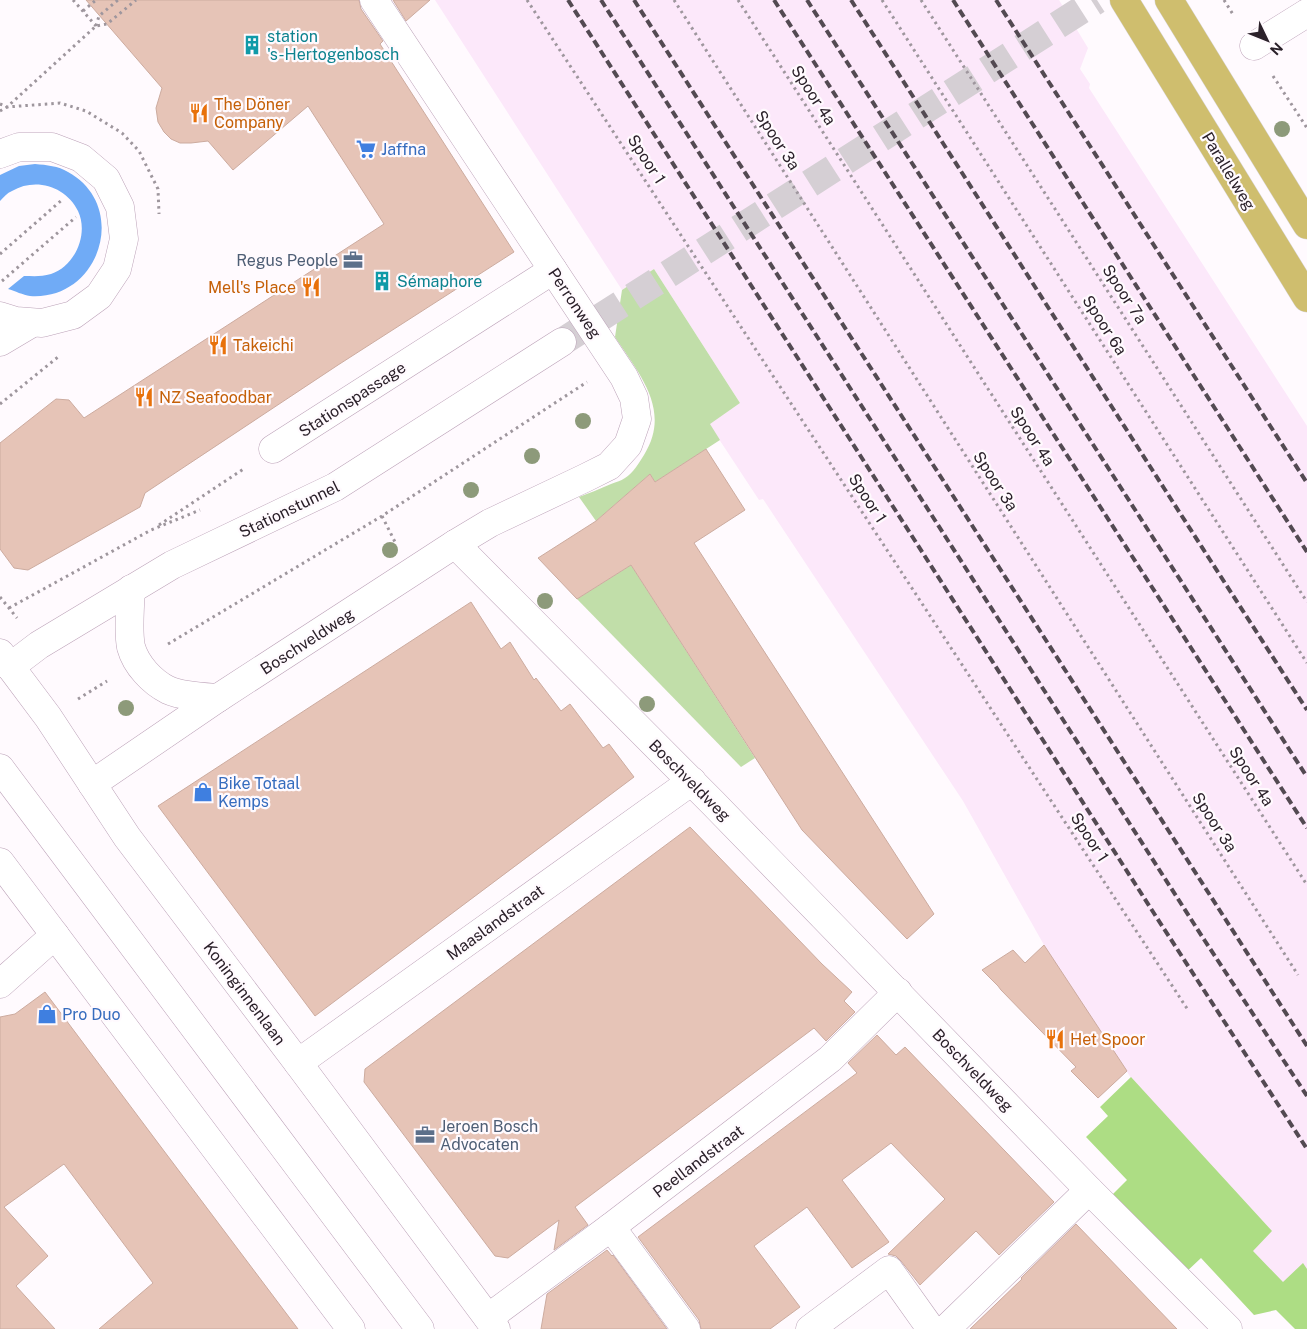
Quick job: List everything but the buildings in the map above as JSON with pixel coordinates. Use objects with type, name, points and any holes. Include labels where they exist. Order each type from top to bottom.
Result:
[{"type":"main road","name":"Parallelweg","points":[[1124,0],[1307,298]]},
{"type":"main road","points":[[1170,0],[1307,226]]},
{"type":"street","name":"Perronweg","points":[[374,0],[624,377],[634,398],[637,419],[628,445],[609,466],[490,523],[455,544]]},
{"type":"street","points":[[1254,46],[1307,13]]},
{"type":"street","points":[[0,154],[19,147],[52,147],[81,158],[106,179],[120,207],[124,239],[117,269],[99,296],[73,314],[42,323],[16,321],[0,316]]},
{"type":"street","name":"Stationspassage","points":[[273,449],[553,270]]},
{"type":"street","points":[[0,342],[32,323]]},
{"type":"street","name":"Stationstunnel","points":[[5,660],[38,645],[172,565],[335,487],[562,342]]},
{"type":"street","name":"Boschveldweg","points":[[92,784],[218,698],[455,544],[692,781],[1089,1190],[1228,1329]]},
{"type":"street","points":[[130,589],[131,646],[137,662],[152,679],[169,690],[192,696],[218,698]]},
{"type":"street","name":"Koninginnenlaan","points":[[5,660],[48,717],[127,837],[492,1324]]},
{"type":"street","points":[[0,768],[420,1329]]},
{"type":"street","name":"Maaslandstraat","points":[[298,1063],[692,781]]},
{"type":"street","points":[[0,862],[351,1329]]},
{"type":"street","points":[[0,984],[54,935]]},
{"type":"street","name":"Peellandstraat","points":[[492,1324],[611,1227],[830,1059],[898,992]]},
{"type":"street","points":[[946,1329],[1089,1190]]},
{"type":"street","points":[[611,1227],[686,1329]]},
{"type":"street","points":[[810,1329],[889,1270],[931,1329]]},
{"type":"path","points":[[73,0],[96,26]]},
{"type":"path","points":[[83,11],[96,0]]},
{"type":"path","points":[[0,111],[7,107],[96,26],[99,16],[118,0]]},
{"type":"path","points":[[96,26],[107,24],[136,0]]},
{"type":"path","name":"Spoor 1","points":[[527,0],[1188,1010]]},
{"type":"path","name":"Spoor 3a","points":[[674,0],[1298,975]]},
{"type":"path","name":"Spoor 4a","points":[[738,0],[1307,885]]},
{"type":"path","name":"Spoor 6a","points":[[882,0],[1307,663]]},
{"type":"path","name":"Spoor 7a","points":[[921,0],[1307,602]]},
{"type":"path","points":[[1254,46],[1307,128]]},
{"type":"path","points":[[0,104],[7,107]]},
{"type":"path","points":[[0,254],[63,199]]},
{"type":"path","points":[[0,283],[76,217]]},
{"type":"path","points":[[0,404],[59,356]]},
{"type":"path","points":[[48,717],[382,516],[590,380]]},
{"type":"path","points":[[151,530],[273,449]]},
{"type":"path","points":[[0,596],[9,608]]},
{"type":"shaded area","points":[[435,0],[1059,0],[1088,48],[1080,69],[1090,84],[1089,88],[1307,426],[1307,1329],[1275,1298],[1044,945],[963,801],[763,499],[759,500],[709,424],[740,403],[654,269],[622,290]]},
{"type":"green space","points":[[654,269],[740,403],[710,424],[720,440],[655,482],[650,474],[596,521],[579,497],[628,476],[644,455],[652,439],[655,423],[649,393],[634,365],[615,337],[622,290]]},
{"type":"green space","points":[[631,565],[755,758],[741,767],[577,599]]},
{"type":"green space","points":[[1131,1077],[1272,1231],[1253,1251],[1283,1282],[1303,1263],[1307,1269],[1307,1329],[1295,1329],[1276,1310],[1254,1315],[1201,1258],[1184,1274],[1111,1196],[1127,1180],[1086,1137],[1108,1116],[1100,1107]]},
{"type":"water","points":[[35,164],[64,170],[87,187],[98,206],[102,227],[98,249],[89,268],[74,284],[54,294],[30,296],[8,289],[24,276],[40,276],[60,270],[73,257],[78,248],[82,229],[78,211],[73,202],[66,195],[49,186],[30,185],[21,187],[9,193],[0,201],[0,175],[19,166]]},
{"type":"tunnel","points":[[562,342],[1097,0]]},
{"type":"railway","points":[[568,0],[1307,1149]]},
{"type":"railway","points":[[601,0],[1205,941],[1307,1096]]},
{"type":"railway","points":[[634,0],[1307,1046]]},
{"type":"railway","points":[[774,0],[1307,828]]},
{"type":"railway","points":[[807,0],[1307,777]]},
{"type":"railway","points":[[851,0],[1307,710]]},
{"type":"railway","points":[[953,0],[1307,552]]},
{"type":"railway","points":[[996,0],[1307,483]]},
{"type":"place","name":"station 's-Hertogenbosch","points":[[252,45]]},
{"type":"place","name":"The Döner Company","points":[[199,113]]},
{"type":"place","name":"Jaffna","points":[[366,149]]},
{"type":"place","name":"Regus People","points":[[353,260]]},
{"type":"place","name":"Sémaphore","points":[[382,281]]},
{"type":"place","name":"Mell's Place","points":[[311,287]]},
{"type":"place","name":"Takeichi","points":[[218,345]]},
{"type":"place","name":"NZ Seafoodbar","points":[[144,397]]},
{"type":"place","name":"Bike Totaal Kemps","points":[[203,792]]},
{"type":"place","name":"Pro Duo","points":[[47,1014]]},
{"type":"place","name":"Het Spoor","points":[[1055,1039]]},
{"type":"place","name":"Jeroen Bosch Advocaten","points":[[425,1135]]}]
